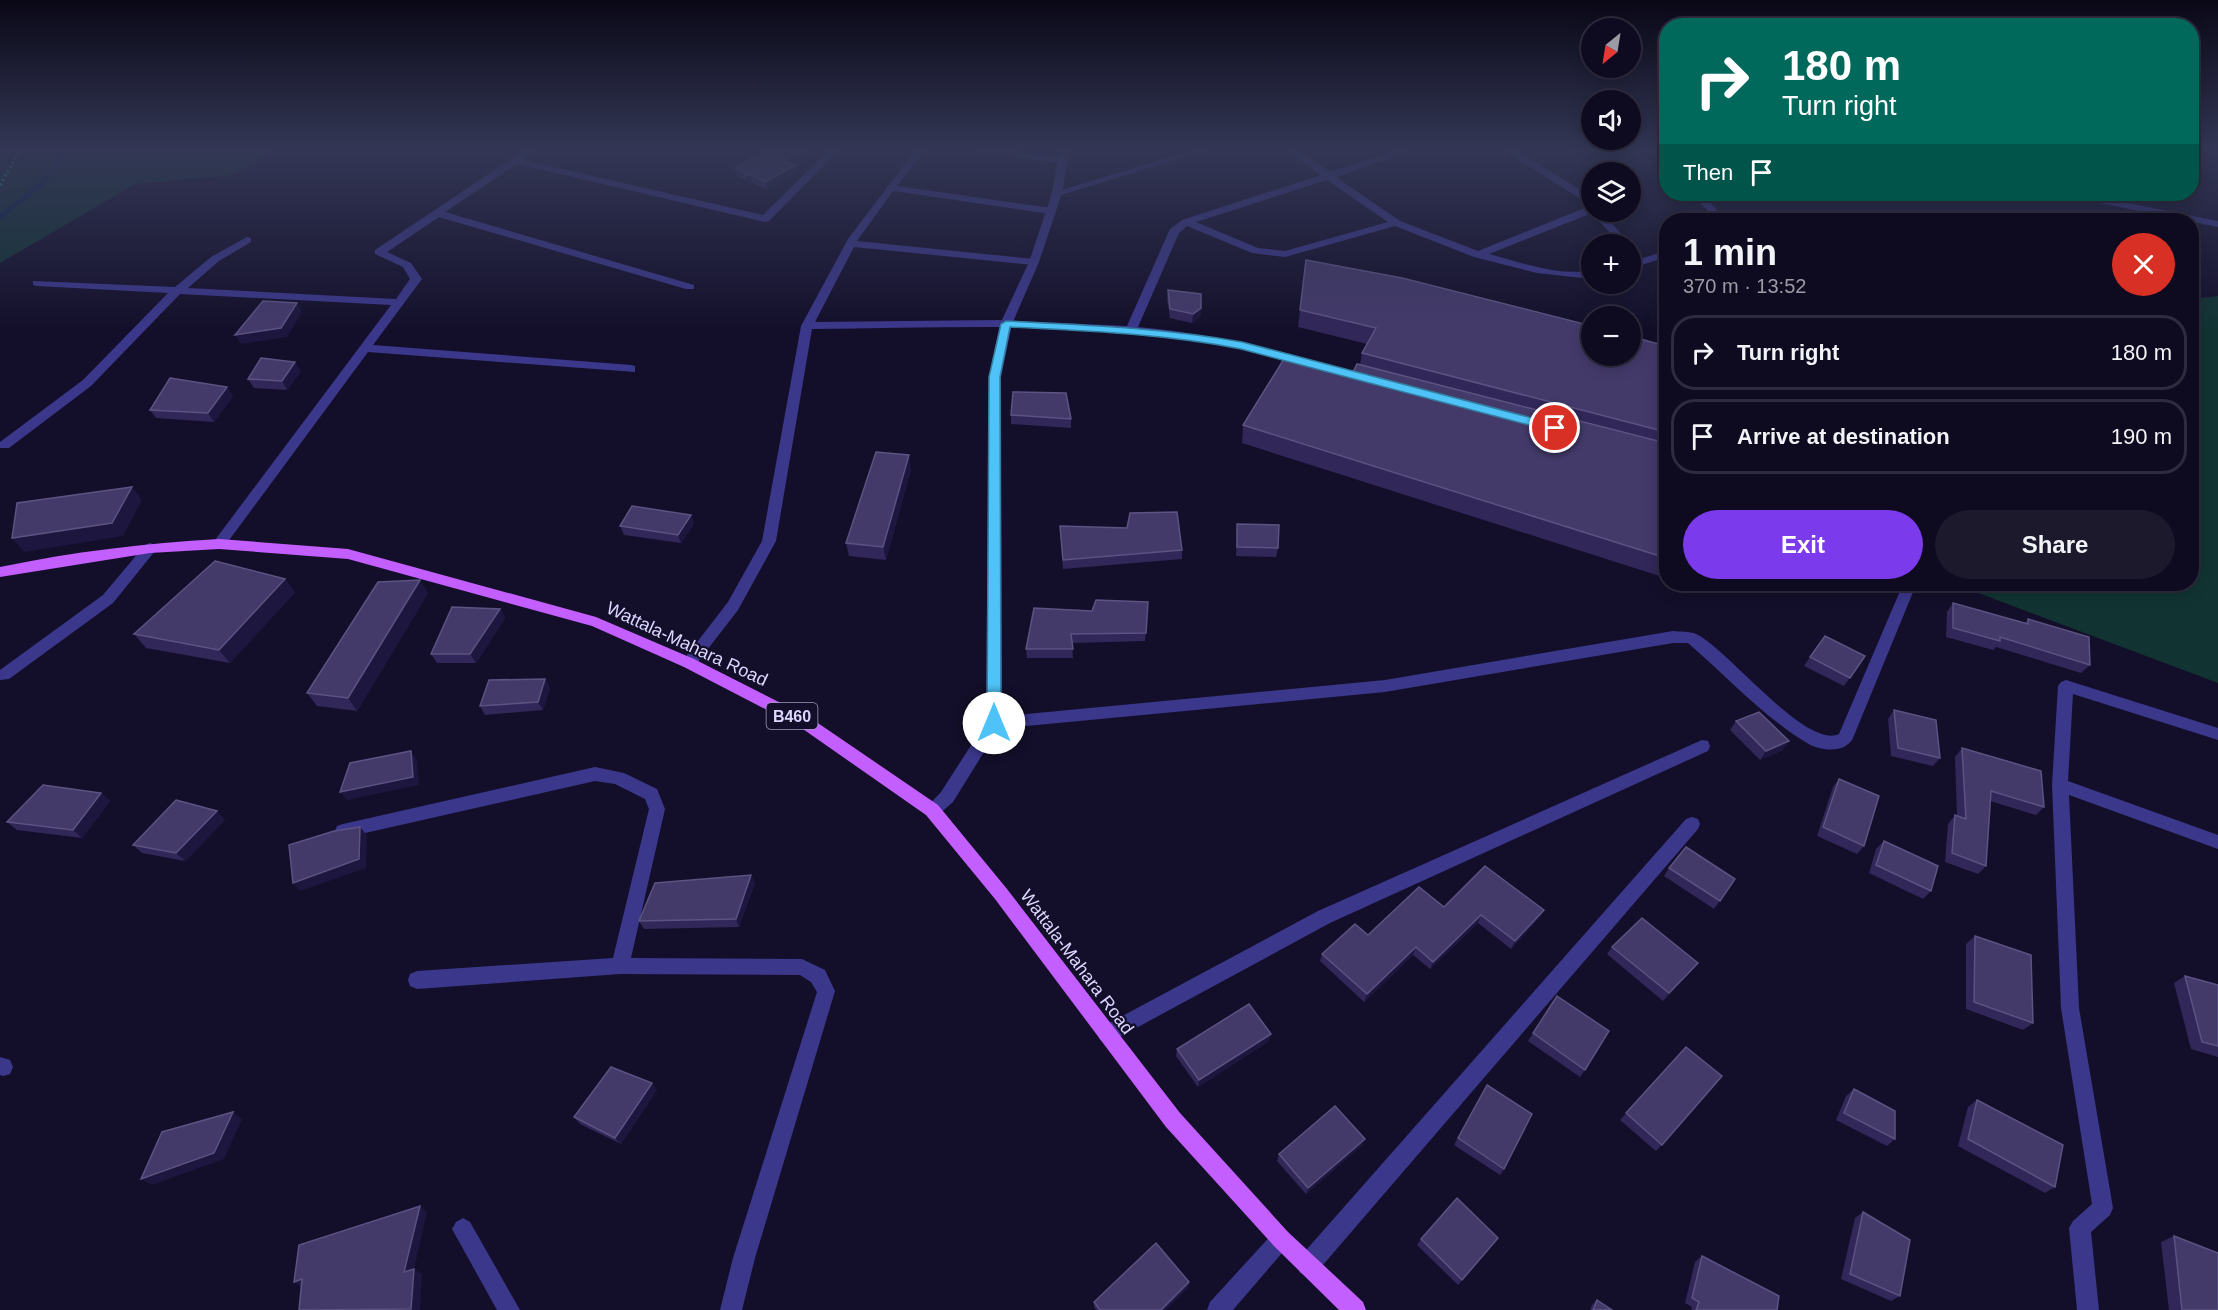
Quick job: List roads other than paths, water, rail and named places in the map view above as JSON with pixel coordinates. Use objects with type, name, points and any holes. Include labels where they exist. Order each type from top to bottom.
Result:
[{"type":"main road","name":"Wattala-Mahara Road","points":[[0,572],[150,548],[219,544],[348,554],[596,622],[689,663],[806,723],[932,810],[1023,922],[1173,1120],[1281,1239],[1355,1310]]},
{"type":"street","points":[[219,544],[416,279],[407,265],[379,252],[443,209]]},
{"type":"street","points":[[724,209],[765,219],[775,209]]},
{"type":"street","points":[[689,663],[733,606],[770,541],[807,326],[851,244],[875,209]]},
{"type":"street","points":[[932,810],[947,797],[994,723],[995,377],[1006,324],[1034,262],[1051,211],[1038,209]]},
{"type":"street","points":[[1131,330],[1174,231],[1186,222],[1227,209]]},
{"type":"street","points":[[1376,209],[1396,223],[1478,255],[1541,271],[1581,275]]},
{"type":"street","points":[[2132,209],[2148,213]]},
{"type":"street","points":[[1478,255],[1581,212]]},
{"type":"street","points":[[437,213],[690,287]]},
{"type":"street","points":[[1186,222],[1256,251],[1285,254],[1396,223]]},
{"type":"street","points":[[1605,222],[1616,234]]},
{"type":"street","points":[[2199,222],[2218,224]]},
{"type":"street","points":[[4,446],[87,383],[177,291],[215,260],[247,240]]},
{"type":"street","points":[[851,244],[1034,262]]},
{"type":"street","points":[[1641,263],[1659,257]]},
{"type":"street","points":[[37,283],[398,302]]},
{"type":"street","points":[[807,326],[1006,324],[1131,330],[1189,336],[1242,345],[1311,364]]},
{"type":"street","points":[[363,348],[631,369]]},
{"type":"street","points":[[4,675],[108,599],[150,548]]},
{"type":"street","points":[[994,723],[1385,686],[1673,637],[1692,638],[1786,720],[1814,740],[1833,744],[1845,738],[1906,591]]},
{"type":"street","points":[[2088,1310],[2080,1228],[2103,1208],[2070,1008],[2060,785],[2066,686],[2218,734]]},
{"type":"street","points":[[1107,1034],[1324,917],[1702,746]]},
{"type":"street","points":[[343,831],[595,774],[618,778],[651,794],[657,809],[620,966]]},
{"type":"street","points":[[2060,785],[2218,842]]},
{"type":"street","points":[[1308,1266],[1692,824]]},
{"type":"street","points":[[417,980],[620,966],[802,968],[818,976],[826,991],[744,1258],[731,1310]]},
{"type":"street","points":[[463,1229],[508,1310]]},
{"type":"street","points":[[1218,1310],[1281,1239]]},
{"type":"waterway","points":[[0,217],[10,209]]}]
